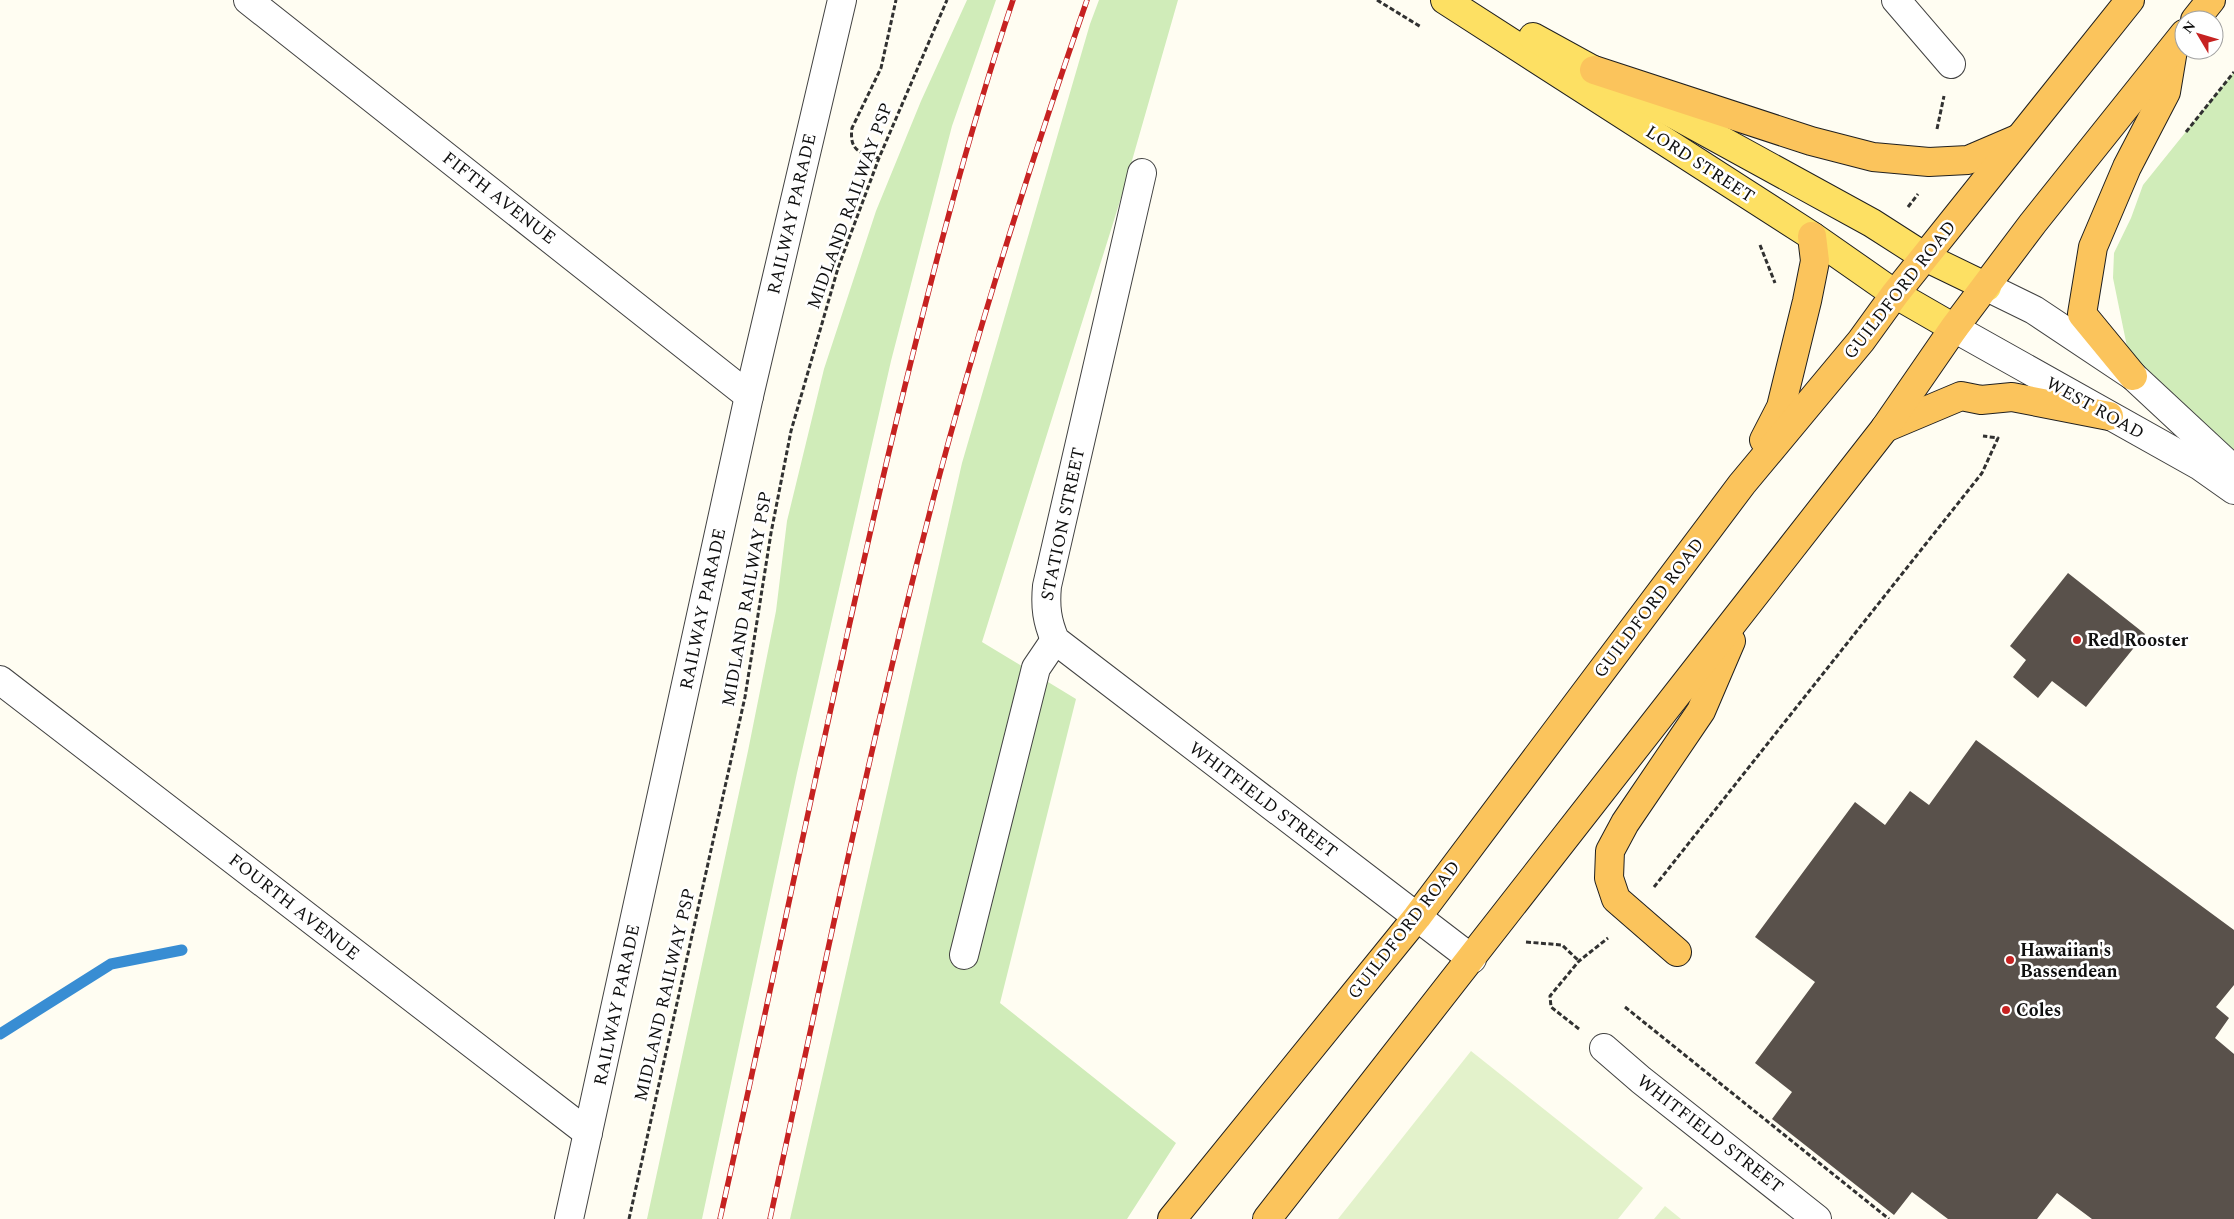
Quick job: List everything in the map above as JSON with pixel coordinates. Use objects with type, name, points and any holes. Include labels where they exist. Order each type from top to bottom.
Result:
[{"type":"highway","name":"GUILDFORD ROAD","points":[[1172,1219],[1417,917],[1742,484],[1861,341],[1895,294],[2130,0]]},
{"type":"highway","points":[[2203,10],[2211,0]]},
{"type":"highway","points":[[1267,1219],[1885,428],[1954,328],[2033,223],[2174,46]]},
{"type":"highway","points":[[2133,376],[2082,314],[2093,247],[2127,167],[2166,92],[2174,58]]},
{"type":"highway","points":[[1594,70],[1811,141],[1873,157],[1929,162],[1968,160],[2022,137]]},
{"type":"highway","points":[[1742,484],[1781,407],[1808,301],[1815,261],[1812,236]]},
{"type":"highway","points":[[1885,428],[1961,396],[1981,400],[2012,398],[2109,416]]},
{"type":"highway","points":[[1676,952],[1616,899],[1609,878],[1610,851],[1625,823],[1701,711],[1745,608]]},
{"type":"main road","name":"LORD STREET","points":[[1445,0],[1812,236],[1895,294],[1954,328]]},
{"type":"main road","name":"LORD STREET","points":[[1463,0],[1872,223],[1925,257],[1986,287]]},
{"type":"street","name":"FIFTH AVENUE","points":[[248,0],[749,396]]},
{"type":"street","name":"RAILWAY PARADE","points":[[569,1219],[749,396],[842,0]]},
{"type":"street","points":[[1896,0],[1952,64]]},
{"type":"street","name":"STATION STREET","points":[[1055,640],[1048,624],[1045,605],[1047,586],[1142,173]]},
{"type":"street","name":"WEST ROAD","points":[[1986,287],[2034,310],[2133,376],[2234,470]]},
{"type":"street","name":"WEST ROAD","points":[[1954,328],[2200,466],[2234,490]]},
{"type":"street","points":[[964,955],[1036,668],[1055,640]]},
{"type":"street","name":"WHITFIELD STREET","points":[[1055,640],[1472,959]]},
{"type":"street","name":"FOURTH AVENUE","points":[[0,680],[588,1134]]},
{"type":"street","name":"WHITFIELD STREET","points":[[1604,1048],[1641,1080],[1817,1219]]},
{"type":"path","points":[[878,158],[862,154],[855,148],[851,139],[852,128],[881,68],[896,0]]},
{"type":"path","name":"MIDLAND RAILWAY PSP","points":[[629,1219],[745,697],[771,533],[791,432],[838,268],[878,158],[946,0]]},
{"type":"path","points":[[1604,1048],[1551,1007],[1550,996],[1579,961],[1611,936],[1632,914],[1982,473],[1998,438]]},
{"type":"path","points":[[1625,1007],[1889,1219]]},
{"type":"green space","points":[[967,0],[996,0],[952,126],[891,361],[797,773],[702,1219],[647,1219],[748,751],[776,611],[787,521],[824,369],[876,211],[921,101]]},
{"type":"green space","points":[[1099,0],[1178,0],[1125,185],[982,642],[1076,699],[1000,1003],[1176,1143],[1127,1219],[790,1219],[962,463],[1090,24]]},
{"type":"green space","points":[[2234,72],[2234,470],[2133,376],[2113,278],[2114,253],[2131,218],[2143,185]]},
{"type":"green space","points":[[1471,1051],[1643,1188],[1618,1219],[1338,1219]]},
{"type":"green space","points":[[1665,1206],[1681,1219],[1654,1219]]},
{"type":"building","name":"Red Rooster","points":[[2068,573],[2145,634],[2086,707],[2052,681],[2038,698],[2013,677],[2026,660],[2010,646]]},
{"type":"building","name":"Hawaiian's Bassendean","points":[[1976,740],[2234,930],[2234,985],[2216,1007],[2229,1018],[2215,1038],[2234,1054],[2234,1219],[2092,1219],[2057,1193],[2037,1219],[1948,1219],[1912,1192],[1894,1215],[1772,1119],[1792,1092],[1755,1063],[1815,982],[1755,937],[1855,802],[1885,825],[1910,791],[1929,805]]},
{"type":"waterway","points":[[0,1034],[111,964],[182,950]]},
{"type":"railway","points":[[720,1219],[894,431],[949,214],[979,106],[1013,0]]},
{"type":"railway","points":[[770,1219],[869,766],[934,496],[968,371],[1006,246],[1087,0]]},
{"type":"place","name":"Red Rooster","points":[[2077,640]]},
{"type":"place","name":"Hawaiian's Bassendean","points":[[2010,960]]},
{"type":"place","name":"Coles","points":[[2006,1010]]}]
